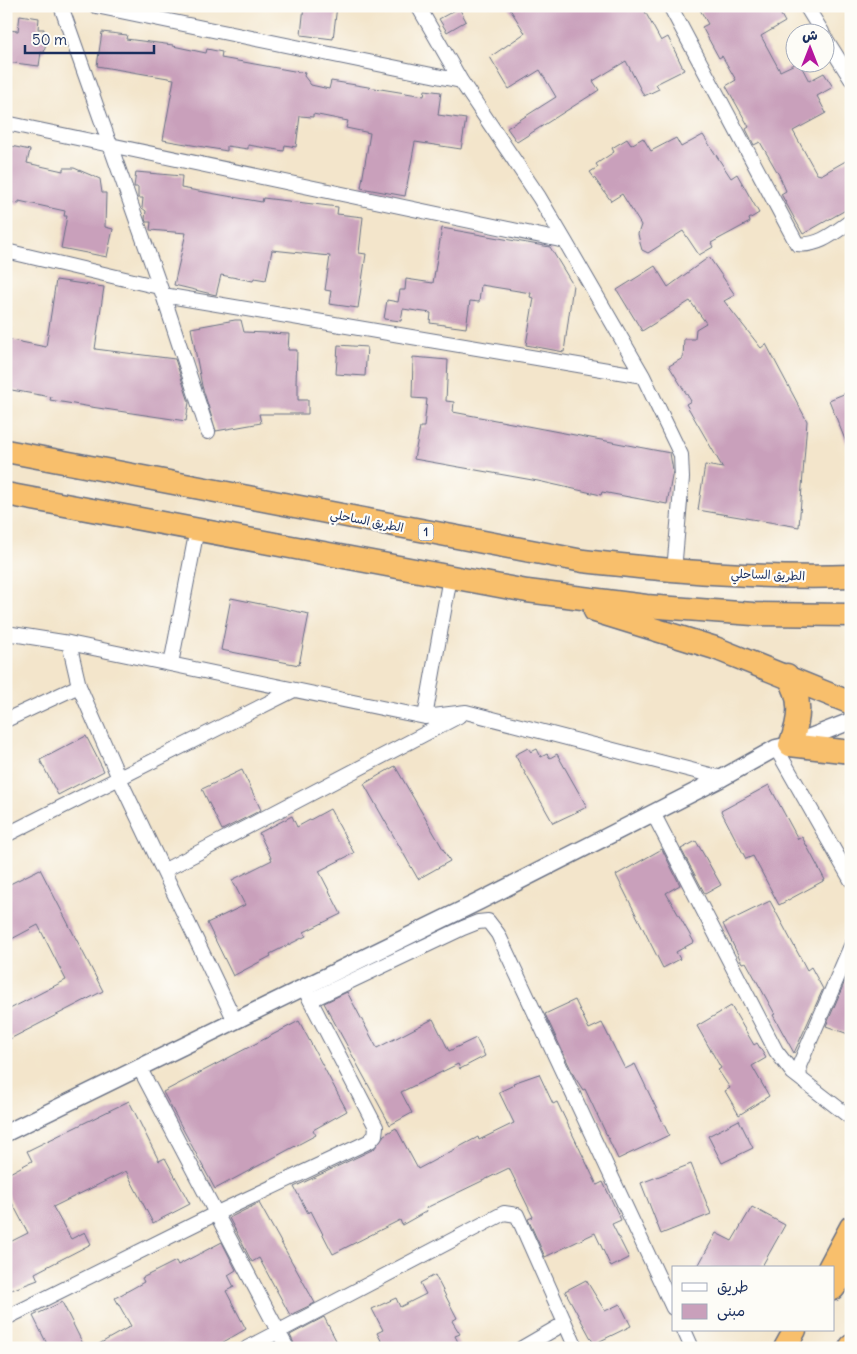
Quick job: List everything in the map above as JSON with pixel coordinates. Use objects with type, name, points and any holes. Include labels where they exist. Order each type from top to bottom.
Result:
[{"type":"highway","name":"الطريق الساحلي","points":[[6,451],[583,561],[674,571],[800,577],[851,576]]},
{"type":"highway","points":[[6,494],[527,591],[646,606],[753,614],[851,615]]},
{"type":"highway","points":[[527,591],[715,648],[787,675],[851,703]]},
{"type":"highway","points":[[787,675],[797,694],[799,706],[798,719],[783,746],[851,752]]},
{"type":"highway","points":[[830,1266],[851,1227]]},
{"type":"highway","points":[[834,1288],[851,1266]]},
{"type":"street","points":[[61,6],[161,291],[208,432]]},
{"type":"street","points":[[96,6],[461,81]]},
{"type":"street","points":[[418,6],[461,81],[540,197],[643,376],[681,455],[682,478],[674,571]]},
{"type":"street","points":[[670,6],[797,244],[807,246],[827,238],[851,221]]},
{"type":"street","points":[[806,6],[816,22]]},
{"type":"street","points":[[834,52],[851,79]]},
{"type":"street","points":[[6,123],[565,241]]},
{"type":"street","points":[[6,251],[161,291],[643,376]]},
{"type":"street","points":[[170,664],[197,529]]},
{"type":"street","points":[[425,717],[450,576]]},
{"type":"street","points":[[6,633],[69,643],[425,717],[466,712],[722,778]]},
{"type":"street","points":[[69,643],[79,686],[119,778],[165,870],[235,1021]]},
{"type":"street","points":[[6,720],[79,686]]},
{"type":"street","points":[[6,835],[294,690]]},
{"type":"street","points":[[165,870],[466,712]]},
{"type":"street","points":[[307,994],[480,901],[783,746],[851,721]]},
{"type":"street","points":[[783,746],[851,880]]},
{"type":"street","points":[[653,813],[776,1051],[793,1073],[851,1118]]},
{"type":"street","points":[[6,1133],[235,1021],[307,994],[470,925],[488,921],[498,934],[672,1306]]},
{"type":"street","points":[[800,1078],[798,1066],[851,946]]},
{"type":"street","points":[[6,1318],[215,1214],[370,1141],[375,1135],[376,1127],[307,994]]},
{"type":"street","points":[[139,1067],[287,1348]]},
{"type":"street","points":[[247,1348],[504,1213],[516,1215],[576,1348]]},
{"type":"street","points":[[522,1348],[565,1323]]},
{"type":"street","points":[[685,1332],[692,1348]]},
{"type":"building","points":[[304,6],[337,6],[333,39],[301,35]]},
{"type":"building","points":[[508,6],[642,6],[661,41],[668,37],[684,70],[656,84],[659,89],[644,96],[626,61],[593,81],[599,90],[517,142],[507,128],[556,97],[540,70],[509,89],[490,57],[525,33]]},
{"type":"building","points":[[698,6],[776,6],[785,22],[761,36],[780,71],[784,69],[784,72],[804,72],[809,81],[824,73],[833,87],[817,96],[826,113],[793,131],[817,174],[821,175],[851,158],[851,207],[803,234],[781,194],[786,191],[779,175],[760,142],[754,145],[746,129],[749,127],[726,86],[736,80],[722,56],[719,58],[702,27],[708,24]]},
{"type":"building","points":[[459,8],[466,21],[447,32],[439,19]]},
{"type":"building","points":[[20,15],[39,18],[38,29],[44,29],[43,36],[47,36],[44,53],[41,52],[39,66],[6,62],[6,30],[18,31]]},
{"type":"building","points":[[102,32],[127,35],[126,39],[173,45],[206,53],[207,49],[222,52],[221,58],[305,73],[304,76],[311,85],[329,89],[331,81],[424,96],[425,90],[441,92],[438,115],[466,119],[461,149],[415,142],[405,196],[361,188],[370,133],[346,128],[348,121],[313,114],[313,117],[300,116],[296,147],[285,145],[284,151],[248,145],[248,149],[227,146],[227,151],[163,140],[174,79],[97,66]]},
{"type":"building","points":[[703,135],[731,178],[737,174],[759,213],[749,219],[750,222],[711,243],[713,247],[699,255],[683,231],[648,253],[642,250],[640,243],[638,234],[641,225],[622,194],[611,201],[590,172],[598,167],[596,164],[614,152],[612,148],[627,139],[631,145],[643,138],[651,151],[676,138],[681,147]]},
{"type":"building","points":[[6,145],[30,150],[27,163],[63,171],[63,168],[74,168],[100,179],[102,193],[106,193],[105,227],[113,229],[107,257],[61,248],[67,216],[64,216],[65,211],[19,201],[19,204],[6,202]]},
{"type":"building","points":[[136,172],[182,176],[181,188],[262,202],[263,198],[338,207],[337,214],[363,217],[359,253],[366,254],[358,308],[329,304],[331,291],[325,290],[330,256],[272,250],[266,280],[254,278],[253,281],[221,275],[216,295],[174,285],[186,233],[150,230],[151,222],[146,222],[146,211],[142,208],[143,198],[138,198],[138,187],[134,187]]},
{"type":"building","points":[[442,228],[550,247],[573,285],[564,352],[526,345],[534,298],[530,297],[531,293],[481,285],[479,302],[470,301],[466,328],[430,323],[431,313],[403,309],[401,321],[384,319],[387,300],[398,302],[400,290],[405,290],[406,279],[433,283]]},
{"type":"building","points":[[709,257],[735,295],[724,301],[761,348],[766,344],[807,421],[799,527],[698,510],[705,465],[723,468],[686,404],[691,401],[669,366],[683,358],[684,339],[695,339],[696,329],[706,323],[690,301],[642,331],[617,290],[655,266],[668,287]]},
{"type":"building","points":[[56,280],[104,287],[95,349],[175,359],[189,402],[186,421],[50,400],[51,397],[6,389],[6,339],[46,347]]},
{"type":"building","points":[[241,320],[244,332],[289,334],[288,350],[297,350],[296,384],[298,384],[298,400],[308,400],[308,414],[259,414],[261,423],[216,431],[202,386],[191,328]]},
{"type":"building","points":[[338,345],[367,347],[365,376],[336,374]]},
{"type":"building","points":[[413,357],[448,360],[446,401],[454,402],[453,412],[670,453],[673,471],[667,504],[602,492],[601,495],[538,481],[414,459],[420,427],[424,427],[427,399],[412,398]]},
{"type":"building","points":[[851,391],[851,452],[850,452],[829,400]]},
{"type":"building","points":[[231,598],[309,614],[299,665],[221,650]]},
{"type":"building","points":[[86,736],[104,771],[58,795],[40,760]]},
{"type":"building","points":[[528,748],[531,752],[537,749],[541,757],[547,754],[550,758],[557,754],[587,807],[553,823],[515,755]]},
{"type":"building","points":[[395,766],[450,861],[418,879],[364,784]]},
{"type":"building","points":[[242,770],[261,810],[222,830],[202,789]]},
{"type":"building","points":[[769,785],[798,839],[802,837],[825,880],[779,905],[753,856],[746,859],[721,811]]},
{"type":"building","points":[[330,809],[354,853],[319,871],[341,914],[304,932],[306,936],[270,954],[271,956],[233,976],[207,923],[245,905],[232,880],[272,860],[259,833],[292,816],[297,827]]},
{"type":"building","points":[[696,841],[721,885],[705,894],[681,849]]},
{"type":"building","points":[[662,849],[680,885],[666,893],[694,942],[676,952],[680,959],[663,968],[616,875]]},
{"type":"building","points":[[40,869],[103,991],[6,1041],[6,1011],[66,980],[38,925],[6,942],[6,886]]},
{"type":"building","points":[[770,901],[807,970],[811,967],[823,989],[794,1053],[746,962],[742,963],[723,924]]},
{"type":"building","points":[[851,969],[851,1035],[826,1026]]},
{"type":"building","points":[[347,992],[377,1048],[433,1019],[449,1051],[476,1038],[485,1056],[460,1069],[458,1064],[401,1092],[412,1113],[390,1125],[324,1003]]},
{"type":"building","points":[[575,1000],[589,1029],[602,1023],[625,1069],[635,1064],[669,1135],[618,1159],[585,1089],[583,1090],[574,1076],[545,1014]]},
{"type":"building","points":[[731,1006],[754,1045],[757,1043],[766,1058],[752,1066],[769,1096],[739,1115],[725,1091],[730,1088],[718,1070],[721,1068],[697,1026]]},
{"type":"building","points":[[299,1021],[347,1111],[313,1130],[316,1135],[215,1189],[163,1092]]},
{"type":"building","points":[[539,1074],[553,1104],[557,1102],[597,1185],[603,1182],[621,1220],[612,1224],[629,1258],[611,1267],[595,1233],[545,1257],[528,1219],[533,1217],[509,1168],[426,1208],[427,1211],[402,1225],[400,1220],[333,1254],[311,1211],[308,1213],[294,1187],[374,1149],[384,1135],[396,1128],[418,1169],[478,1137],[479,1140],[514,1123],[499,1092],[514,1085],[513,1083]]},
{"type":"building","points":[[129,1101],[159,1161],[165,1158],[190,1204],[153,1223],[126,1171],[53,1207],[71,1239],[85,1232],[91,1244],[35,1273],[38,1280],[6,1292],[6,1244],[28,1233],[6,1191],[6,1175],[32,1161],[27,1151]]},
{"type":"building","points":[[739,1120],[753,1148],[722,1163],[708,1136]]},
{"type":"building","points":[[691,1164],[711,1214],[661,1234],[641,1183]]},
{"type":"building","points":[[259,1203],[315,1303],[290,1315],[259,1258],[252,1262],[229,1218]]},
{"type":"building","points":[[752,1207],[785,1225],[762,1266],[698,1266],[716,1233],[732,1241]]},
{"type":"building","points":[[222,1242],[236,1270],[228,1275],[234,1287],[226,1291],[246,1329],[213,1348],[92,1348],[131,1326],[115,1298],[144,1282],[142,1278],[176,1261],[178,1265]]},
{"type":"building","points":[[435,1275],[457,1318],[452,1321],[460,1334],[455,1336],[461,1348],[385,1348],[377,1333],[383,1330],[372,1309],[396,1298],[400,1307],[426,1294],[420,1283]]},
{"type":"building","points":[[586,1280],[605,1311],[620,1304],[631,1326],[594,1344],[565,1291]]},
{"type":"building","points":[[62,1302],[85,1348],[49,1348],[33,1316]]},
{"type":"building","points":[[324,1317],[340,1348],[296,1348],[290,1335]]}]
